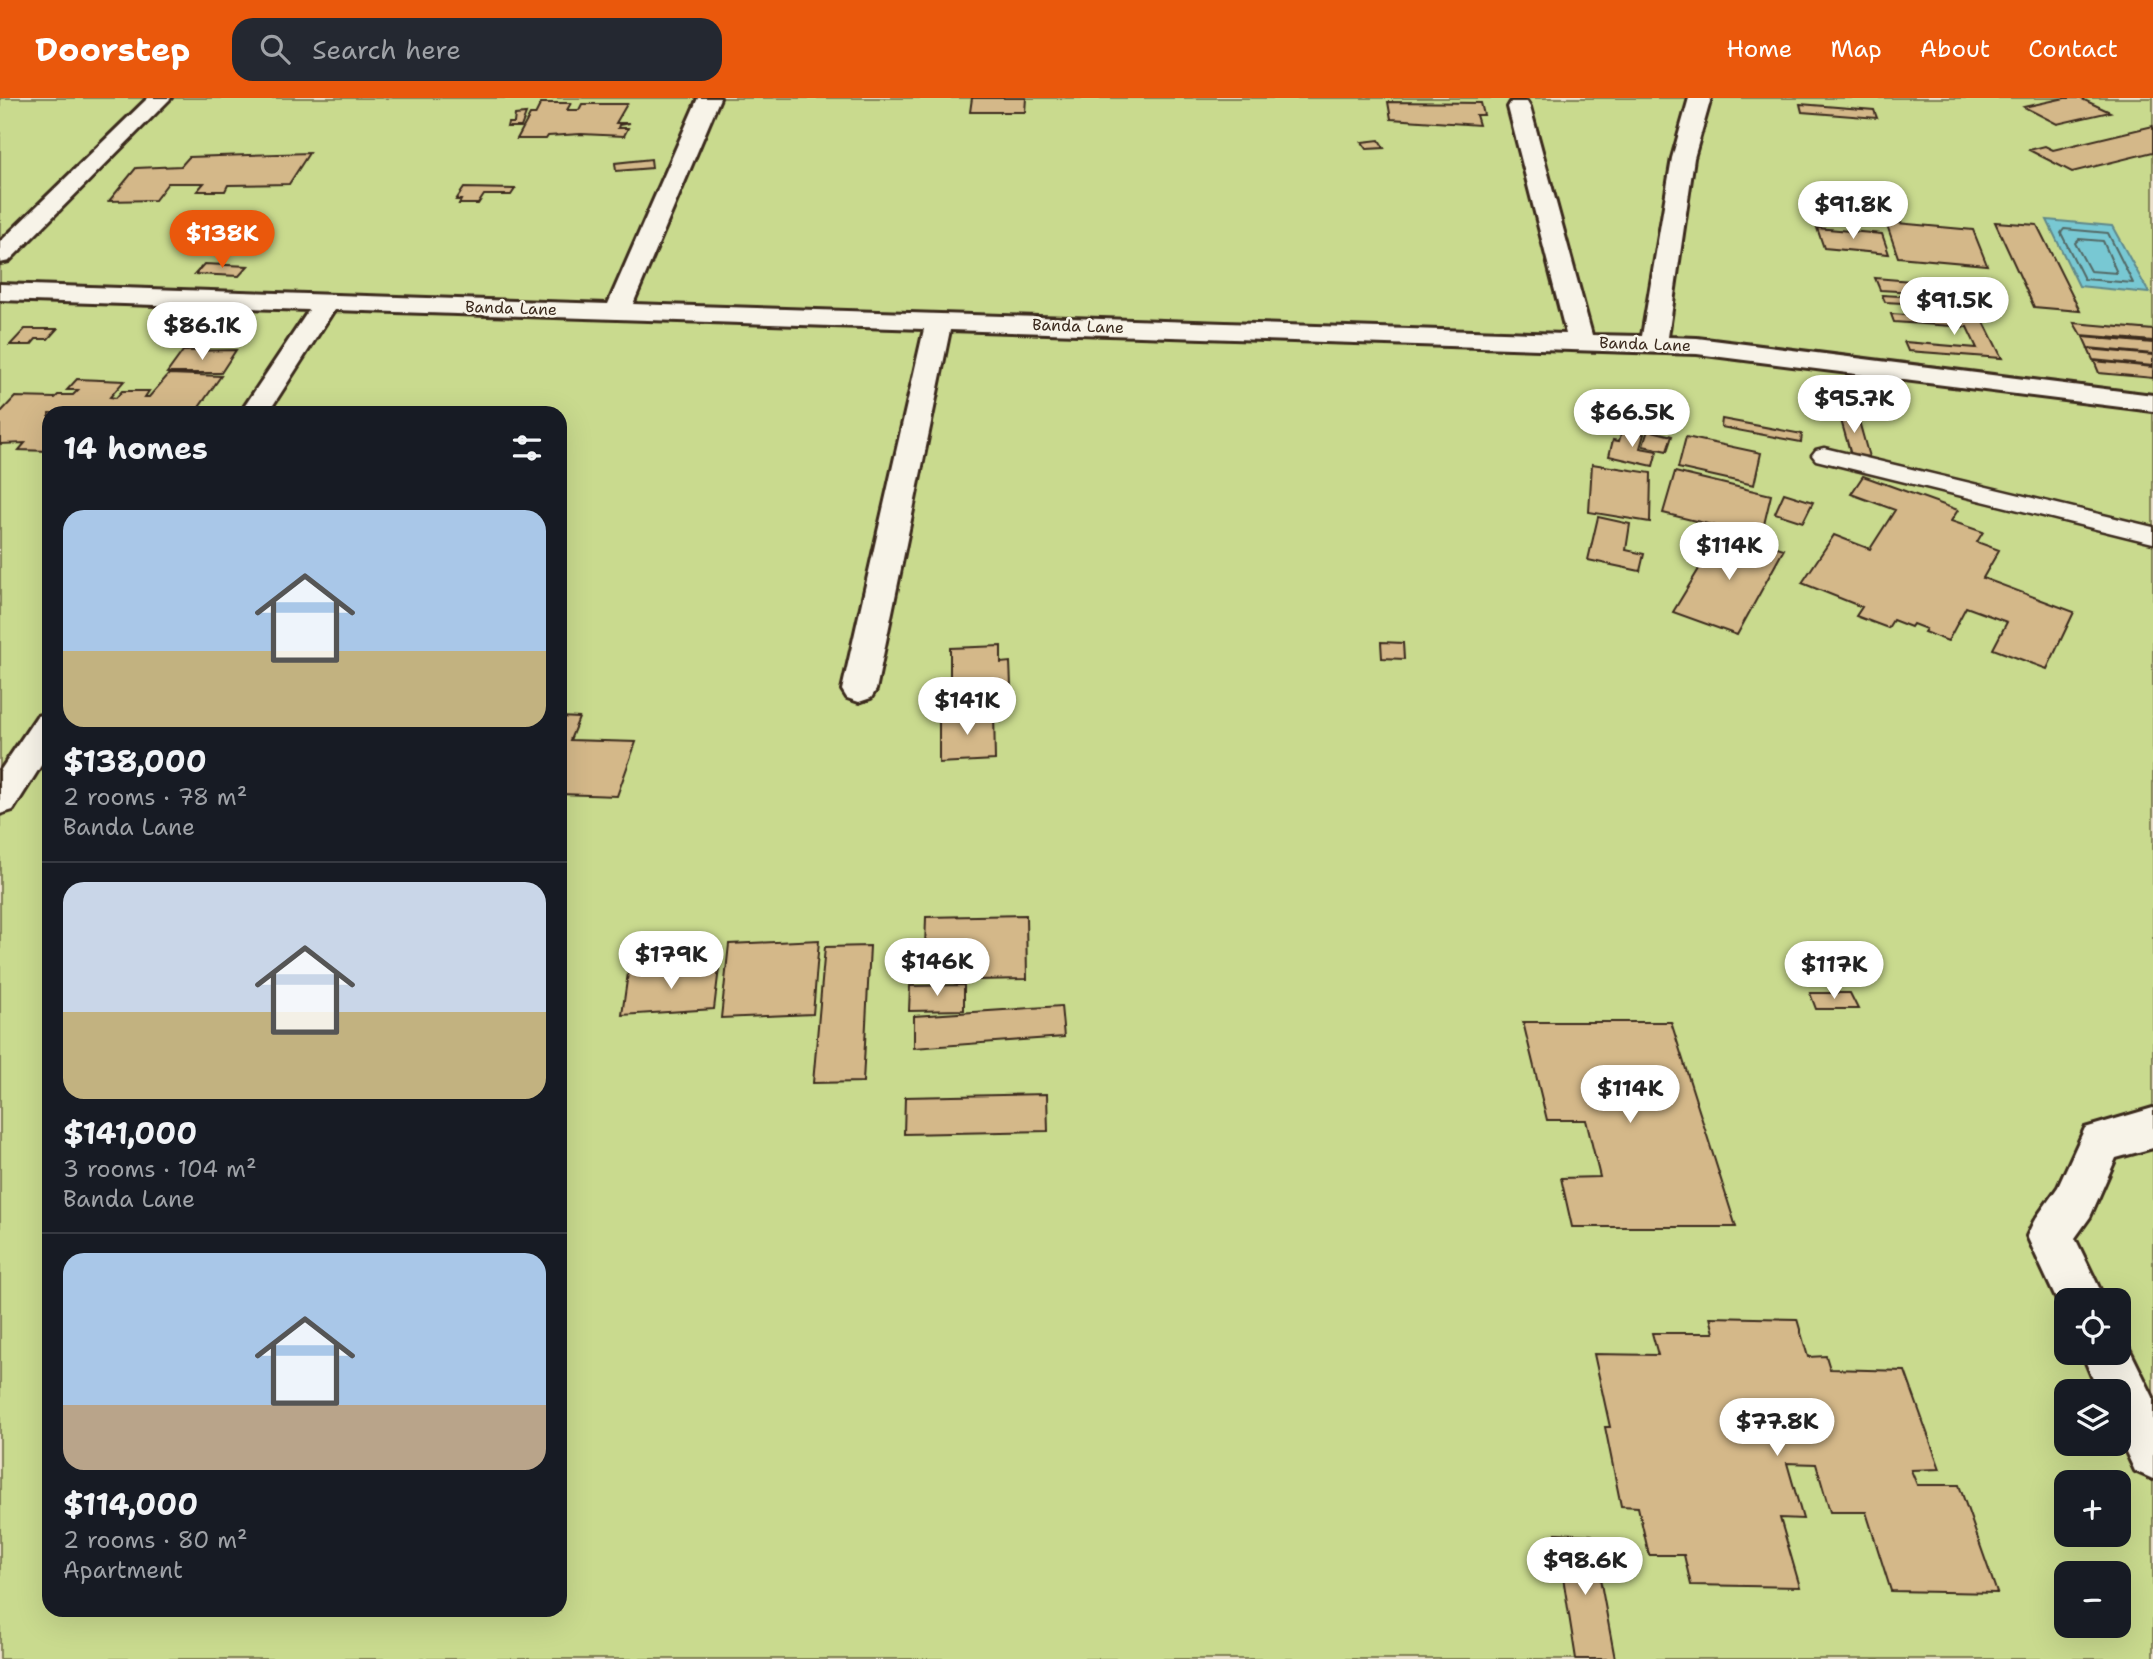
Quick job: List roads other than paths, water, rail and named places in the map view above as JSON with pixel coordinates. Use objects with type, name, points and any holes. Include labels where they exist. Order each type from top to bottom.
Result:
[{"type":"street","points":[[0,256],[160,98]]},
{"type":"street","points":[[617,312],[709,98]]},
{"type":"street","points":[[1654,344],[1683,158],[1699,98]]},
{"type":"street","points":[[1519,107],[1581,342]]},
{"type":"street","name":"Banda Lane","points":[[0,292],[1697,346],[2153,403]]},
{"type":"street","points":[[259,406],[327,302]]},
{"type":"street","points":[[859,690],[939,322]]},
{"type":"street","points":[[0,800],[42,736]]},
{"type":"street","points":[[2075,1288],[2050,1236],[2074,1202],[2101,1142],[2153,1128]]},
{"type":"street","points":[[2111,1365],[2153,1453]]},
{"type":"lane","points":[[1824,455],[2153,535]]},
{"type":"water","points":[[2047,220],[2112,226],[2149,293],[2079,286]]}]
